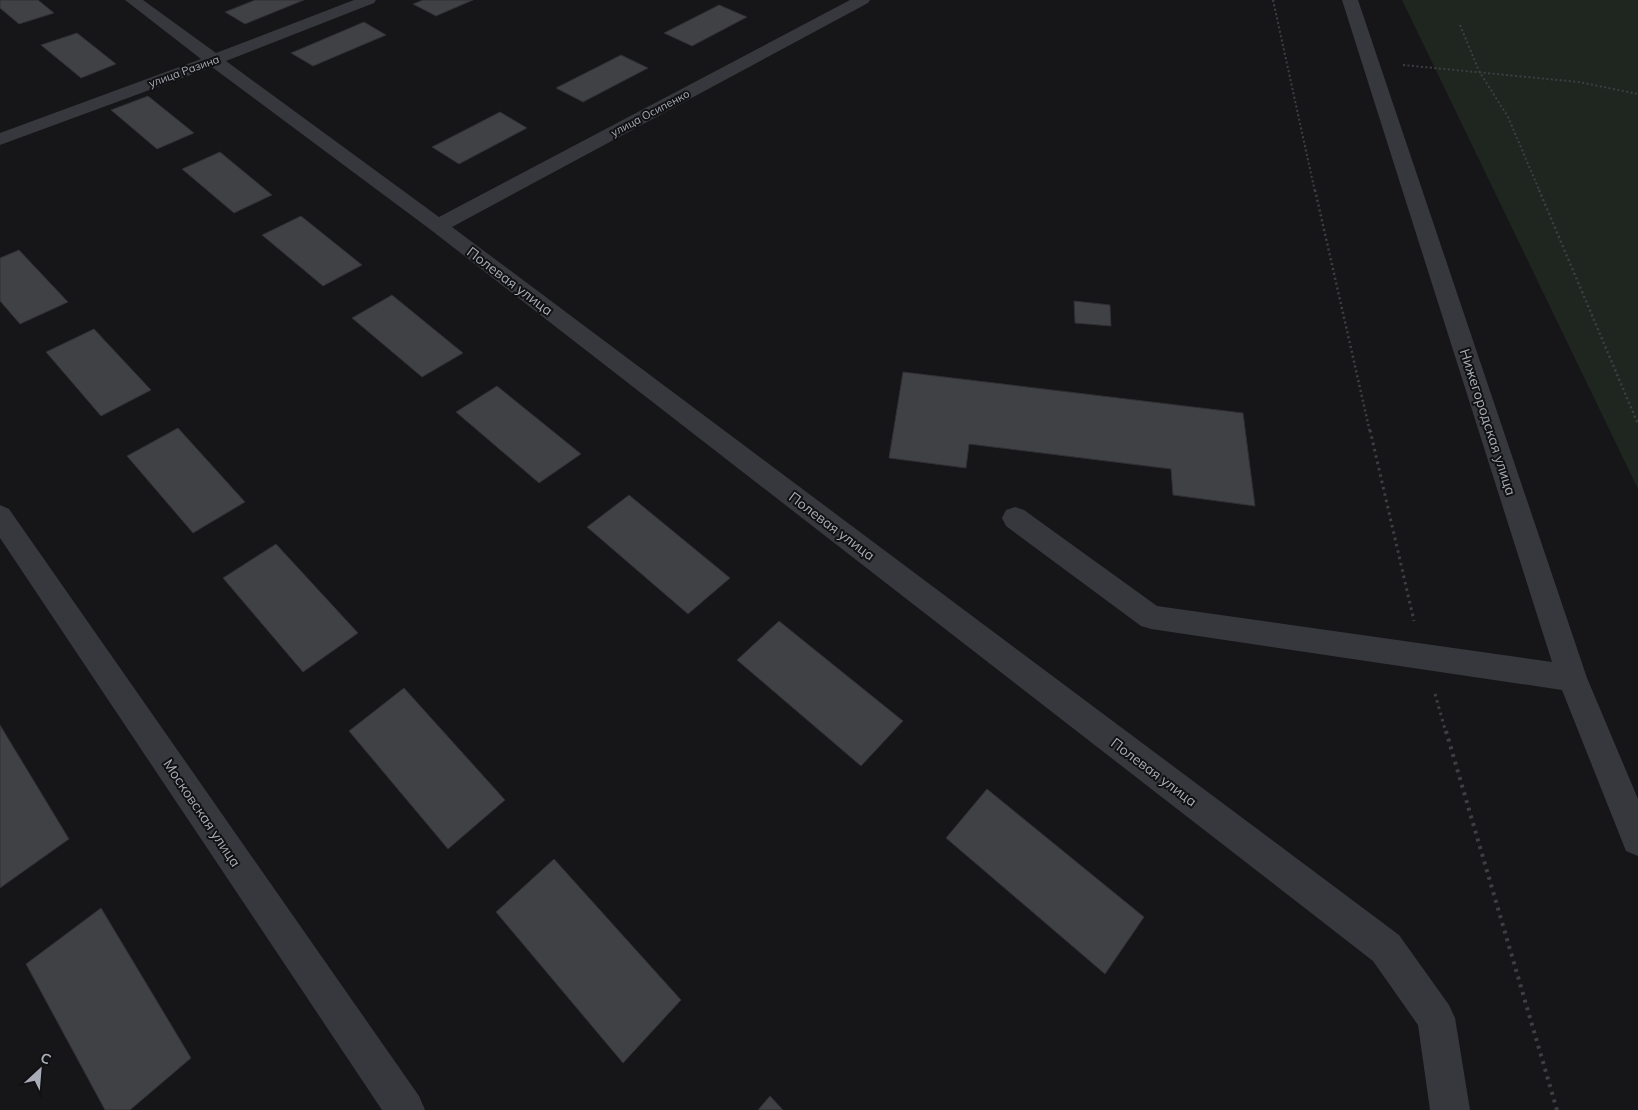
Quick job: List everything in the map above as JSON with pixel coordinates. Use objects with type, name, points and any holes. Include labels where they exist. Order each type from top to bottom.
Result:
[{"type":"street","name":"Полевая улица","points":[[133,0],[438,226],[1386,948],[1436,1018],[1450,1110]]},
{"type":"street","name":"улица Разина","points":[[0,139],[214,60],[368,0]]},
{"type":"street","name":"улица Осипенко","points":[[438,226],[862,0]]},
{"type":"street","name":"Нижегородская улица","points":[[1350,0],[1572,678],[1638,839]]},
{"type":"street","name":"Московская улица","points":[[0,516],[405,1110]]},
{"type":"street","points":[[1015,518],[1151,617],[1572,678]]},
{"type":"path","points":[[1273,0],[1406,593],[1557,1110]]},
{"type":"path","points":[[1460,25],[1479,71],[1508,117],[1638,424]]},
{"type":"path","points":[[1370,62],[1579,82],[1638,94]]},
{"type":"shaded area","points":[[1402,0],[1638,0],[1638,489]]},
{"type":"building","points":[[0,0],[38,0],[54,13],[19,24],[0,8]]},
{"type":"building","points":[[255,0],[304,0],[245,24],[225,12]]},
{"type":"building","points":[[423,0],[473,0],[436,16],[413,4]]},
{"type":"building","points":[[719,5],[747,17],[692,46],[664,33]]},
{"type":"building","points":[[364,22],[386,35],[313,66],[291,53]]},
{"type":"building","points":[[77,33],[116,64],[81,78],[41,45]]},
{"type":"building","points":[[621,55],[648,68],[583,102],[556,88]]},
{"type":"building","points":[[148,96],[194,133],[157,149],[111,110]]},
{"type":"building","points":[[500,112],[527,128],[459,164],[432,147]]},
{"type":"building","points":[[220,152],[272,195],[234,213],[182,169]]},
{"type":"building","points":[[301,216],[362,265],[323,286],[262,235]]},
{"type":"building","points":[[19,250],[68,302],[20,324],[0,301],[0,258]]},
{"type":"building","points":[[392,295],[463,353],[422,377],[352,318]]},
{"type":"building","points":[[1074,301],[1110,305],[1111,326],[1075,323]]},
{"type":"building","points":[[94,329],[151,390],[101,416],[46,352]]},
{"type":"building","points":[[903,372],[1243,413],[1255,506],[1173,495],[1171,469],[969,444],[966,468],[889,458]]},
{"type":"building","points":[[497,386],[581,454],[539,483],[456,412]]},
{"type":"building","points":[[178,428],[245,502],[193,533],[127,456]]},
{"type":"building","points":[[629,495],[730,578],[688,614],[587,527]]},
{"type":"building","points":[[276,544],[358,633],[303,672],[223,578]]},
{"type":"building","points":[[779,621],[903,721],[861,766],[737,660]]},
{"type":"building","points":[[404,688],[505,800],[448,849],[349,731]]},
{"type":"building","points":[[0,725],[69,839],[0,888]]},
{"type":"building","points":[[987,789],[1144,917],[1105,974],[946,838]]},
{"type":"building","points":[[554,859],[681,1000],[623,1063],[496,912]]},
{"type":"building","points":[[101,908],[191,1058],[130,1110],[105,1110],[26,964]]},
{"type":"building","points":[[770,1096],[783,1110],[758,1110]]}]
